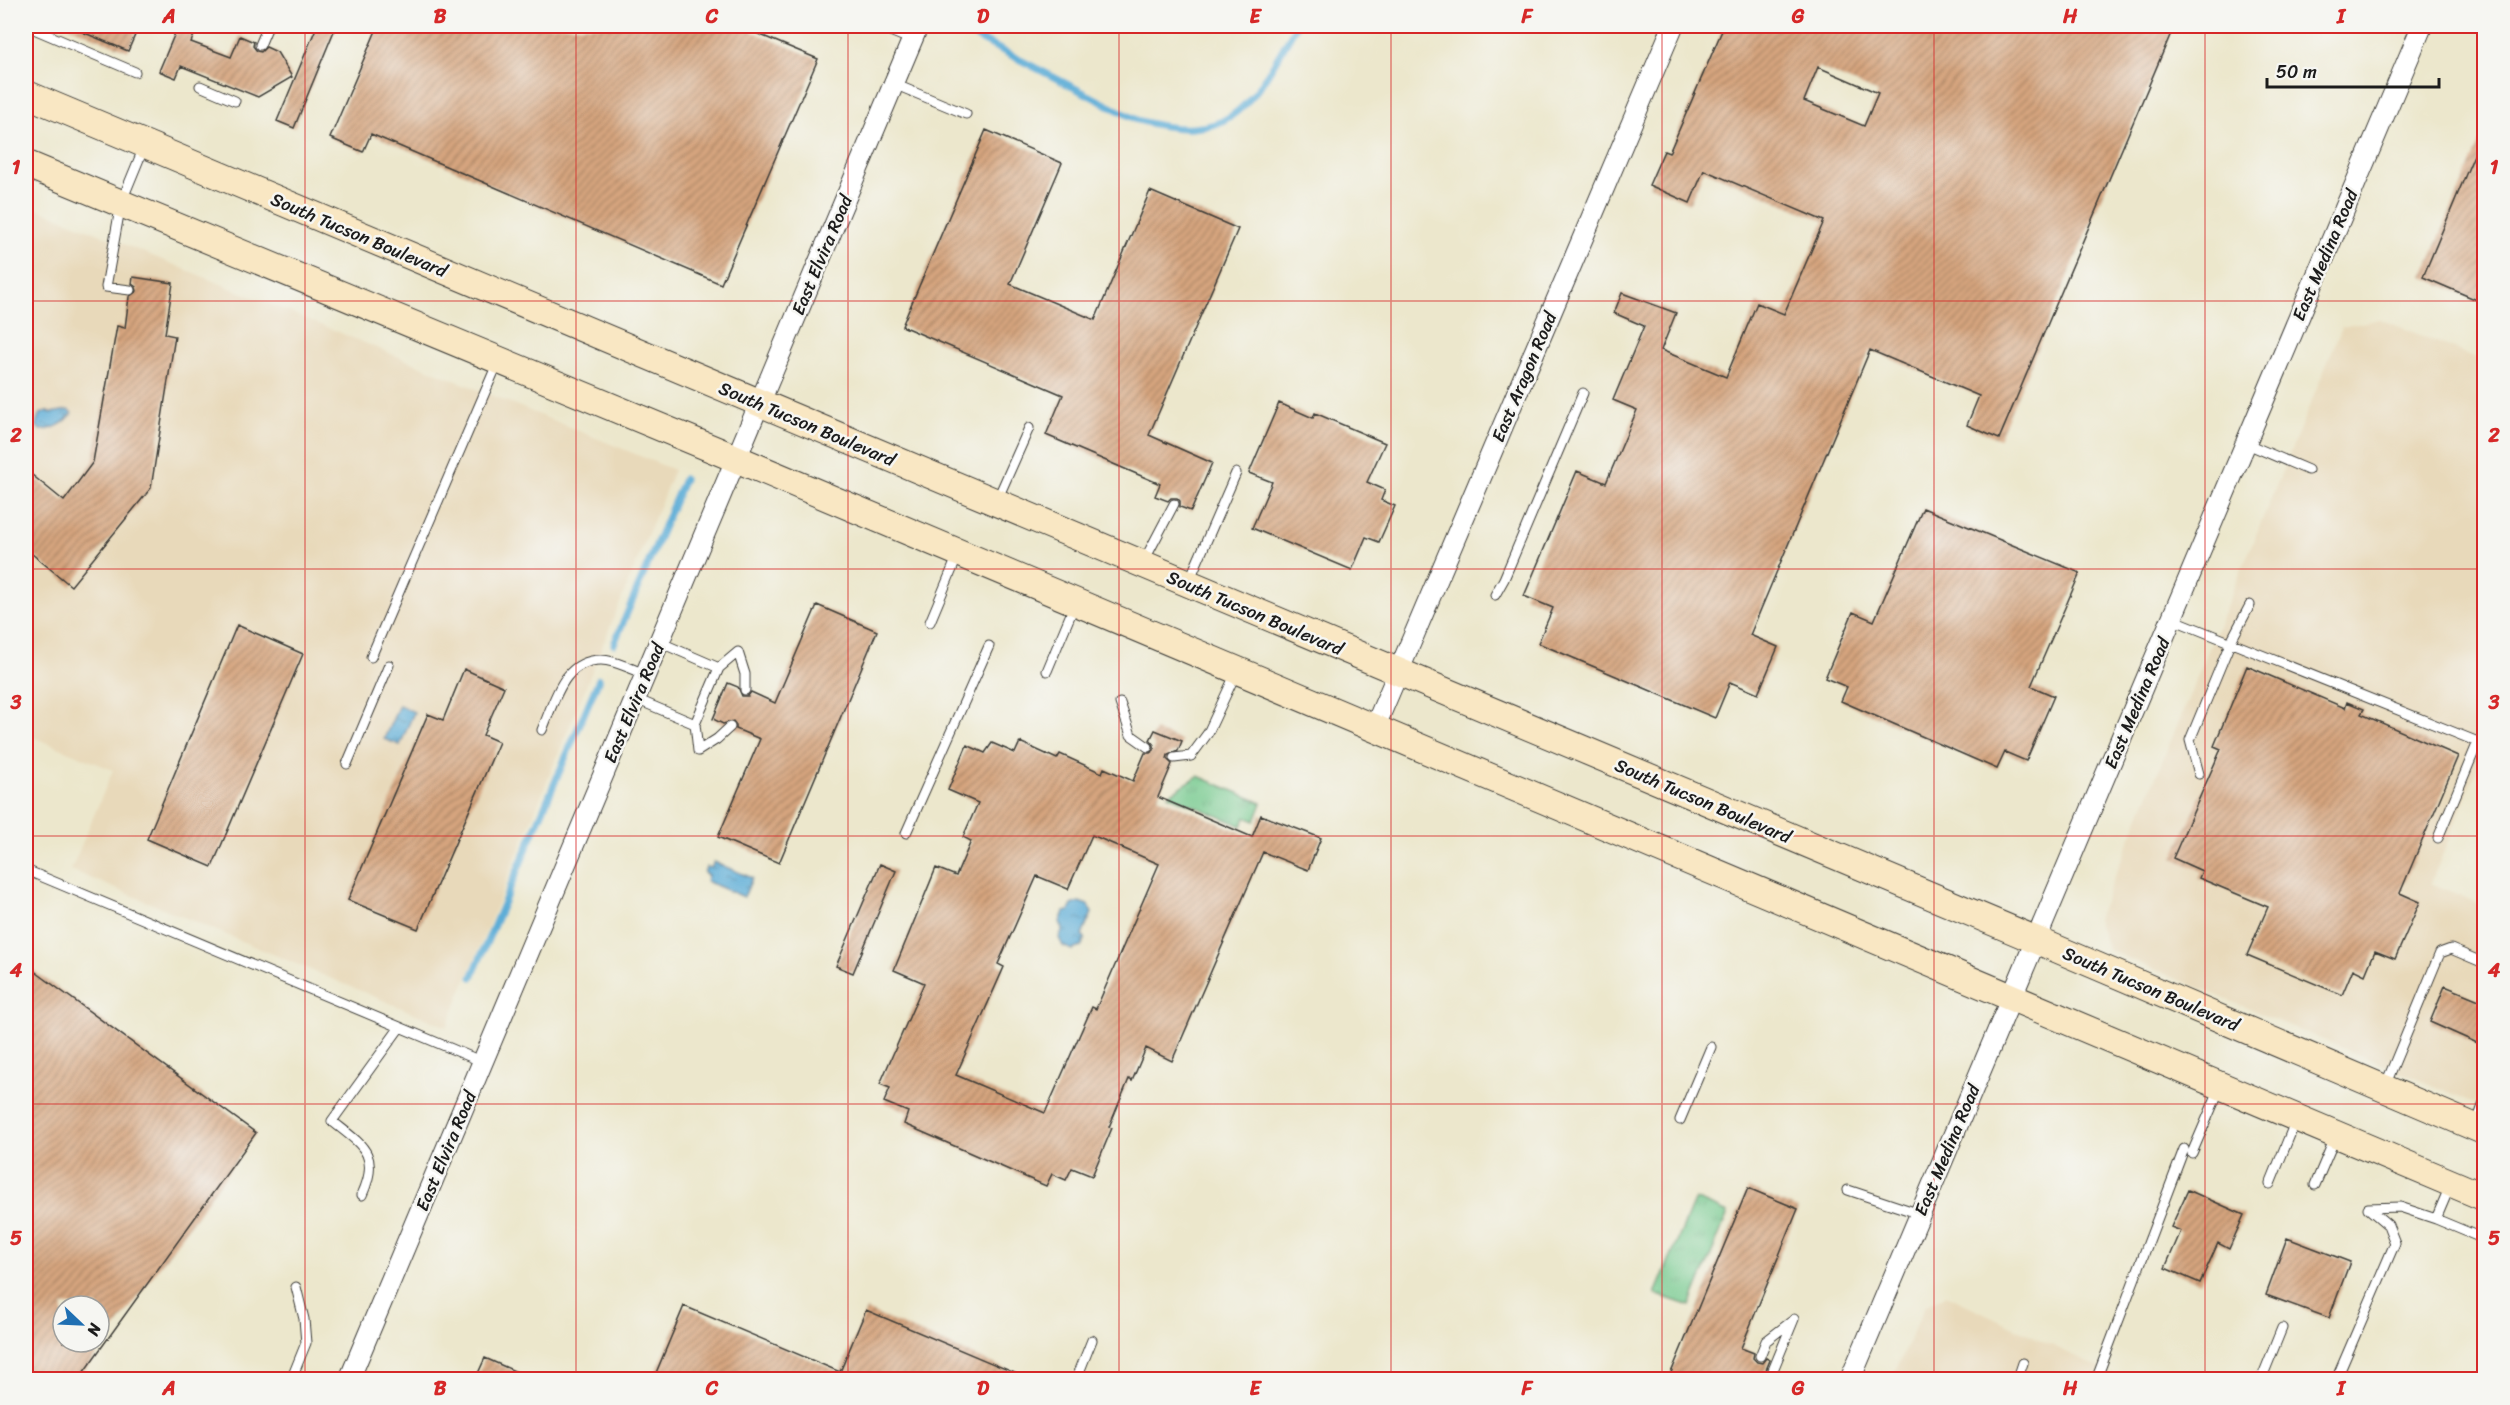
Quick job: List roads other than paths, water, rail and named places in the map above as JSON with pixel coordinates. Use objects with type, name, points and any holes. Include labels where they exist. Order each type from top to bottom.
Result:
[{"type":"main road","name":"South Tucson Boulevard","points":[[26,94],[2384,1088],[2481,1120]]},
{"type":"main road","points":[[26,164],[737,459],[2484,1197]]},
{"type":"street","name":"East Aragon Road","points":[[1374,729],[1673,26]]},
{"type":"street","name":"East Medina Road","points":[[1850,1380],[2422,26]]},
{"type":"street","name":"East Elvira Road","points":[[349,1380],[915,33]]},
{"type":"lane","points":[[27,26],[135,72]]},
{"type":"lane","points":[[260,45],[268,26]]},
{"type":"lane","points":[[878,26],[915,33]]},
{"type":"lane","points":[[894,84],[966,114]]},
{"type":"lane","points":[[200,86],[235,101]]},
{"type":"lane","points":[[130,290],[106,287],[121,203],[145,145]]},
{"type":"lane","points":[[371,657],[499,360]]},
{"type":"lane","points":[[1495,595],[1504,579],[1582,393]]},
{"type":"lane","points":[[995,503],[1029,428]]},
{"type":"lane","points":[[2246,443],[2308,470]]},
{"type":"lane","points":[[1187,584],[1236,473]]},
{"type":"lane","points":[[1142,565],[1174,504]]},
{"type":"lane","points":[[930,622],[959,553]]},
{"type":"lane","points":[[1047,671],[1076,602]]},
{"type":"lane","points":[[2199,774],[2190,740],[2231,641],[2250,605]]},
{"type":"lane","points":[[2172,619],[2478,742],[2438,838]]},
{"type":"lane","points":[[660,642],[718,668]]},
{"type":"lane","points":[[906,833],[989,646]]},
{"type":"lane","points":[[730,727],[698,752],[695,724],[718,668],[738,652],[745,674],[746,690]]},
{"type":"lane","points":[[542,730],[564,677],[580,663],[603,660],[646,674]]},
{"type":"lane","points":[[347,764],[389,665]]},
{"type":"lane","points":[[1174,758],[1191,756],[1208,733],[1237,670]]},
{"type":"lane","points":[[636,699],[695,724]]},
{"type":"lane","points":[[1120,703],[1131,735],[1148,747]]},
{"type":"lane","points":[[26,870],[483,1062]]},
{"type":"lane","points":[[2384,1088],[2440,953],[2451,949],[2484,963]]},
{"type":"lane","points":[[362,1196],[371,1171],[369,1158],[359,1143],[332,1121],[400,1027]]},
{"type":"lane","points":[[1680,1120],[1711,1047]]},
{"type":"lane","points":[[2096,1380],[2188,1151],[2221,1086]]},
{"type":"lane","points":[[2270,1184],[2296,1118]]},
{"type":"lane","points":[[2315,1185],[2336,1134]]},
{"type":"lane","points":[[2436,1219],[2451,1183]]},
{"type":"lane","points":[[1848,1190],[1920,1214]]},
{"type":"lane","points":[[2336,1380],[2395,1243],[2388,1225],[2368,1208],[2400,1208],[2436,1219],[2484,1239]]},
{"type":"lane","points":[[291,1380],[306,1342],[304,1318],[296,1287]]},
{"type":"lane","points":[[1760,1356],[1766,1341],[1794,1319],[1769,1380]]},
{"type":"lane","points":[[2261,1380],[2282,1328]]},
{"type":"lane","points":[[1076,1380],[1092,1340]]},
{"type":"lane","points":[[2022,1380],[2020,1372],[2023,1363]]},
{"type":"water","points":[[68,410],[72,413],[58,426],[40,430],[36,425],[39,415],[46,411],[51,413]]},
{"type":"water","points":[[399,705],[414,712],[400,745],[384,739]]},
{"type":"water","points":[[714,862],[752,878],[744,897],[706,881],[708,875],[704,873],[706,867],[711,868]]},
{"type":"water","points":[[1079,902],[1088,905],[1092,913],[1082,935],[1085,938],[1081,947],[1072,950],[1063,946],[1059,938],[1063,929],[1060,922],[1064,912],[1069,911],[1072,905]]},
{"type":"waterway","points":[[964,31],[1137,120],[1170,127],[1197,128],[1219,122],[1237,112],[1267,76],[1296,26]]},
{"type":"waterway","points":[[614,644],[684,479]]},
{"type":"waterway","points":[[472,977],[599,679]]}]
